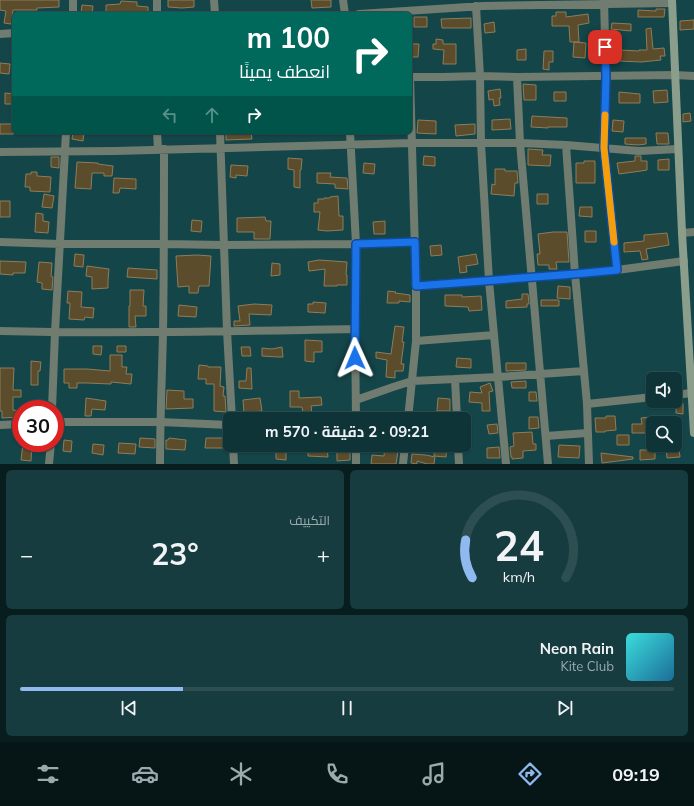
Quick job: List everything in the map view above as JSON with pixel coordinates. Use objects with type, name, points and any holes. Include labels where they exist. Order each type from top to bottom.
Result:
[{"type":"main road","points":[[672,2],[682,233],[691,328],[691,393],[694,433]]},
{"type":"street","points":[[73,12],[74,0]]},
{"type":"street","points":[[157,0],[157,12]]},
{"type":"street","points":[[214,0],[215,12]]},
{"type":"street","points":[[343,0],[346,12]]},
{"type":"street","points":[[604,2],[606,76],[604,148],[617,270]]},
{"type":"street","points":[[383,12],[481,4],[672,2]]},
{"type":"street","points":[[481,4],[481,143],[489,281],[506,464]]},
{"type":"street","points":[[0,34],[12,33]]},
{"type":"street","points":[[412,77],[694,76]]},
{"type":"street","points":[[517,77],[520,143],[548,464]]},
{"type":"street","points":[[52,400],[66,134]]},
{"type":"street","points":[[157,134],[161,149],[164,244],[160,464]]},
{"type":"street","points":[[220,134],[232,412]]},
{"type":"street","points":[[350,134],[356,244],[356,412]]},
{"type":"street","points":[[409,412],[416,341],[412,134]]},
{"type":"street","points":[[0,152],[65,152],[412,143],[520,143],[639,151],[678,149]]},
{"type":"street","points":[[566,145],[575,274],[587,404],[589,464]]},
{"type":"street","points":[[682,233],[694,232]]},
{"type":"street","points":[[0,242],[224,245],[415,242]]},
{"type":"street","points":[[416,286],[575,274],[684,262]]},
{"type":"street","points":[[0,331],[163,332],[355,329]]},
{"type":"street","points":[[416,341],[494,335]]},
{"type":"street","points":[[356,400],[412,381],[584,371]]},
{"type":"street","points":[[455,379],[457,412]]},
{"type":"street","points":[[682,394],[691,393]]},
{"type":"street","points":[[587,404],[646,398]]},
{"type":"street","points":[[64,422],[160,422],[223,425]]},
{"type":"street","points":[[0,425],[12,424]]},
{"type":"street","points":[[546,436],[587,433]]},
{"type":"street","points":[[49,464],[50,452]]},
{"type":"street","points":[[233,452],[234,464]]},
{"type":"street","points":[[356,452],[356,464]]},
{"type":"street","points":[[403,464],[404,452]]},
{"type":"street","points":[[458,452],[459,464]]},
{"type":"building","points":[[0,0],[59,0],[59,7],[37,8],[37,10],[13,10],[11,24],[4,23],[6,11],[0,10]]},
{"type":"building","points":[[168,0],[194,0],[194,7],[168,7]]},
{"type":"building","points":[[311,0],[331,0],[331,7],[312,8]]},
{"type":"building","points":[[121,1],[137,2],[137,6],[148,7],[148,12],[106,12],[106,5],[120,4]]},
{"type":"building","points":[[82,5],[93,6],[92,12],[81,12]]},
{"type":"building","points":[[656,9],[665,9],[664,17],[638,17],[638,10],[656,11]]},
{"type":"building","points":[[556,12],[566,12],[566,17],[588,14],[589,23],[578,25],[579,42],[570,42],[569,26],[552,26],[552,16],[556,16]]},
{"type":"building","points":[[414,17],[427,17],[427,27],[414,27]]},
{"type":"building","points":[[471,18],[471,28],[442,28],[441,19]]},
{"type":"building","points":[[694,20],[694,29],[680,30],[680,21]]},
{"type":"building","points":[[494,22],[495,32],[485,33],[484,24]]},
{"type":"building","points":[[612,23],[631,24],[631,31],[611,29]]},
{"type":"building","points":[[651,28],[653,49],[664,48],[665,56],[660,56],[661,60],[641,62],[618,61],[619,50],[647,50],[646,29]]},
{"type":"building","points":[[436,39],[443,40],[443,44],[456,44],[456,64],[443,64],[444,50],[433,49],[433,44],[436,44]]},
{"type":"building","points":[[574,42],[586,43],[585,58],[573,57]]},
{"type":"building","points":[[412,44],[419,44],[418,57],[412,57]]},
{"type":"building","points":[[526,49],[526,60],[517,60],[517,50]]},
{"type":"building","points":[[544,51],[553,51],[553,62],[549,62],[549,70],[543,69]]},
{"type":"building","points":[[0,63],[10,64],[9,74],[0,73]]},
{"type":"building","points":[[523,84],[536,85],[536,100],[524,100]]},
{"type":"building","points":[[500,89],[500,105],[494,106],[493,99],[489,100],[488,91]]},
{"type":"building","points":[[667,90],[668,102],[654,103],[653,91]]},
{"type":"building","points":[[554,92],[566,92],[566,101],[554,101]]},
{"type":"building","points":[[619,92],[640,94],[640,103],[619,103]]},
{"type":"building","points":[[5,93],[12,94],[12,104],[5,104]]},
{"type":"building","points":[[690,113],[691,121],[683,122],[683,114]]},
{"type":"building","points":[[532,116],[567,118],[567,127],[531,127]]},
{"type":"building","points":[[510,119],[511,129],[492,130],[492,120]]},
{"type":"building","points":[[418,120],[436,121],[436,134],[417,133]]},
{"type":"building","points":[[613,120],[624,121],[623,132],[612,131]]},
{"type":"building","points":[[0,124],[12,124],[12,134],[0,134]]},
{"type":"building","points":[[475,124],[475,134],[456,136],[455,125]]},
{"type":"building","points":[[656,133],[668,133],[669,144],[657,144]]},
{"type":"building","points":[[73,134],[84,134],[83,141],[72,139]]},
{"type":"building","points":[[226,134],[251,134],[252,139],[226,140]]},
{"type":"building","points":[[625,138],[646,138],[646,144],[625,144]]},
{"type":"building","points":[[528,149],[543,150],[542,155],[551,155],[550,166],[528,165]]},
{"type":"building","points":[[424,156],[435,157],[435,166],[423,165]]},
{"type":"building","points":[[635,156],[641,156],[641,161],[647,161],[647,170],[619,174],[617,163],[635,161]]},
{"type":"building","points":[[51,157],[59,157],[59,168],[51,167]]},
{"type":"building","points":[[288,158],[302,159],[300,170],[300,188],[294,187],[294,170],[288,169]]},
{"type":"building","points":[[669,159],[669,170],[658,170],[658,160]]},
{"type":"building","points":[[584,161],[595,161],[595,183],[576,183],[576,163],[584,163]]},
{"type":"building","points":[[77,162],[98,163],[113,166],[112,176],[104,176],[104,173],[92,173],[91,189],[75,188]]},
{"type":"building","points":[[364,163],[375,164],[374,174],[363,173]]},
{"type":"building","points":[[231,165],[248,166],[247,176],[236,175],[236,178],[230,177]]},
{"type":"building","points":[[495,169],[517,171],[518,183],[515,183],[514,196],[491,194],[492,184],[495,185]]},
{"type":"building","points":[[31,172],[37,172],[37,176],[51,177],[50,192],[30,191],[30,187],[25,187],[26,174],[31,174]]},
{"type":"building","points":[[317,173],[331,173],[330,177],[347,178],[348,189],[335,188],[335,184],[317,183]]},
{"type":"building","points":[[114,178],[136,179],[136,189],[120,188],[119,193],[113,193]]},
{"type":"building","points":[[44,194],[54,196],[52,208],[42,207]]},
{"type":"building","points":[[537,194],[548,194],[548,204],[537,204]]},
{"type":"building","points":[[338,196],[339,216],[343,216],[343,230],[318,230],[320,212],[314,212],[314,203],[318,203],[318,199]]},
{"type":"building","points":[[0,201],[10,201],[10,217],[0,217]]},
{"type":"building","points":[[580,207],[592,207],[592,217],[579,216]]},
{"type":"building","points":[[36,213],[43,214],[43,221],[49,222],[48,233],[35,232]]},
{"type":"building","points":[[265,217],[266,221],[271,221],[270,239],[254,239],[254,232],[237,232],[237,218]]},
{"type":"building","points":[[192,220],[202,221],[201,232],[191,231]]},
{"type":"building","points":[[385,221],[385,234],[374,234],[373,222]]},
{"type":"building","points":[[585,231],[596,231],[596,242],[585,242]]},
{"type":"building","points":[[567,232],[569,262],[556,262],[557,269],[549,269],[549,265],[538,265],[537,254],[540,254],[538,234]]},
{"type":"building","points":[[667,233],[669,245],[646,249],[648,259],[642,260],[640,251],[624,252],[624,243],[644,241],[644,235]]},
{"type":"building","points":[[441,245],[442,255],[431,256],[430,246]]},
{"type":"building","points":[[75,254],[84,255],[83,267],[74,266]]},
{"type":"building","points":[[476,254],[478,264],[466,266],[467,272],[460,273],[458,257]]},
{"type":"building","points":[[176,256],[211,256],[209,286],[199,286],[198,293],[189,293],[189,286],[178,287]]},
{"type":"building","points":[[319,260],[347,262],[347,285],[324,286],[325,269],[309,271],[308,262]]},
{"type":"building","points":[[0,261],[26,262],[25,273],[13,273],[13,275],[0,274]]},
{"type":"building","points":[[39,262],[52,263],[52,290],[42,289],[42,283],[37,282]]},
{"type":"building","points":[[272,263],[280,264],[280,275],[271,276]]},
{"type":"building","points":[[87,266],[109,269],[108,288],[92,289],[92,277],[86,276]]},
{"type":"building","points":[[128,268],[157,270],[157,279],[127,277]]},
{"type":"building","points":[[558,286],[570,287],[570,299],[557,298]]},
{"type":"building","points":[[130,290],[144,290],[143,306],[146,306],[146,316],[135,316],[136,327],[129,327]]},
{"type":"building","points":[[68,291],[82,292],[81,307],[94,308],[93,318],[85,317],[84,320],[69,319],[70,303],[67,303]]},
{"type":"building","points":[[388,291],[410,295],[410,302],[399,301],[399,303],[387,303]]},
{"type":"building","points":[[522,294],[528,294],[529,304],[527,304],[527,307],[506,308],[506,301],[522,299]]},
{"type":"building","points":[[445,295],[462,295],[462,297],[481,296],[482,310],[469,311],[468,307],[445,306]]},
{"type":"building","points":[[541,300],[559,300],[559,306],[541,306]]},
{"type":"building","points":[[313,302],[326,303],[325,313],[308,312],[308,304],[313,304]]},
{"type":"building","points":[[254,304],[272,305],[271,315],[249,314],[250,325],[234,326],[234,321],[240,321],[238,306]]},
{"type":"building","points":[[179,305],[197,307],[196,317],[178,316]]},
{"type":"building","points":[[395,326],[404,327],[402,342],[404,342],[401,364],[404,364],[403,371],[395,371],[395,378],[386,377],[387,360],[376,358],[376,352],[391,354]]},
{"type":"building","points":[[305,340],[322,341],[322,352],[314,352],[314,362],[305,361]]},
{"type":"building","points":[[93,346],[102,346],[101,355],[93,354]]},
{"type":"building","points":[[117,346],[126,346],[126,352],[117,352]]},
{"type":"building","points":[[241,347],[250,347],[251,356],[242,356]]},
{"type":"building","points":[[282,347],[283,357],[262,356],[262,348],[272,349]]},
{"type":"building","points":[[110,355],[122,355],[122,367],[127,367],[126,374],[132,374],[131,384],[111,382],[111,384],[77,383],[77,388],[69,388],[69,383],[64,383],[64,369],[110,371]]},
{"type":"building","points":[[457,358],[471,359],[471,368],[456,367]]},
{"type":"building","points":[[31,361],[41,362],[40,371],[38,371],[38,385],[31,385]]},
{"type":"building","points":[[506,363],[526,363],[526,370],[506,371]]},
{"type":"building","points":[[199,365],[221,367],[220,386],[224,387],[223,396],[225,396],[226,412],[214,411],[214,384],[206,384],[206,379],[198,379]]},
{"type":"building","points":[[0,368],[14,368],[13,390],[21,390],[21,397],[13,397],[12,417],[2,418],[2,411],[0,411]]},
{"type":"building","points":[[247,368],[251,368],[252,389],[239,388],[239,381],[246,381]]},
{"type":"building","points":[[526,381],[526,388],[512,388],[511,382]]},
{"type":"building","points":[[490,383],[493,391],[489,392],[490,411],[482,411],[482,403],[469,402],[470,392],[482,393],[480,387]]},
{"type":"building","points":[[167,390],[184,391],[184,399],[193,399],[193,408],[166,409]]},
{"type":"building","points":[[290,391],[299,391],[299,398],[321,397],[322,405],[311,406],[312,412],[303,412],[302,407],[290,407]]},
{"type":"building","points":[[529,392],[536,392],[537,401],[529,401]]},
{"type":"building","points":[[86,398],[106,401],[105,410],[92,409],[91,416],[85,416]]},
{"type":"building","points":[[260,398],[262,411],[244,412],[243,400]]},
{"type":"building","points":[[438,398],[450,399],[450,411],[437,411]]},
{"type":"building","points":[[683,403],[683,414],[676,413],[676,408],[682,408]]},
{"type":"building","points":[[606,416],[615,416],[616,430],[596,432],[595,418],[606,418]]},
{"type":"building","points":[[529,417],[538,417],[539,428],[529,429]]},
{"type":"building","points":[[646,417],[646,433],[632,433],[632,424],[642,424],[641,418]]},
{"type":"building","points":[[497,424],[498,433],[489,434],[487,425]]},
{"type":"building","points":[[532,432],[533,444],[536,444],[536,450],[523,451],[523,458],[512,459],[510,447],[514,446],[513,433]]},
{"type":"building","points":[[617,435],[629,435],[629,445],[617,445]]},
{"type":"building","points":[[140,438],[155,439],[155,448],[139,447]]},
{"type":"building","points":[[169,438],[186,440],[185,450],[166,449],[166,440]]},
{"type":"building","points":[[206,438],[223,438],[223,448],[205,448]]},
{"type":"building","points":[[64,440],[72,441],[71,452],[64,451]]},
{"type":"building","points":[[119,443],[136,444],[135,454],[118,453]]},
{"type":"building","points":[[93,444],[104,445],[103,455],[92,453]]},
{"type":"building","points":[[559,445],[580,446],[579,458],[558,457]]},
{"type":"building","points":[[499,447],[500,458],[487,458],[487,448]]},
{"type":"building","points":[[640,450],[655,452],[655,459],[640,460]]},
{"type":"building","points":[[22,452],[32,452],[31,461],[21,460]]},
{"type":"building","points":[[276,452],[286,452],[286,460],[276,459]]},
{"type":"building","points":[[308,452],[327,452],[328,457],[308,456]]},
{"type":"building","points":[[337,452],[350,452],[350,460],[337,461]]},
{"type":"building","points":[[384,452],[398,452],[396,464],[371,464],[372,455],[384,456]]},
{"type":"building","points":[[434,452],[446,452],[446,457],[434,456]]},
{"type":"building","points":[[666,452],[679,452],[680,457],[667,458]]},
{"type":"building","points":[[601,453],[633,457],[633,459],[602,463]]},
{"type":"building","points":[[412,454],[435,457],[434,464],[427,464],[417,461],[417,464],[411,463]]},
{"type":"slow traffic","points":[[605,115],[604,148],[614,242]]},
{"type":"route","points":[[355,358],[356,244],[415,242],[416,286],[617,270],[604,148],[606,76],[605,47]]}]
